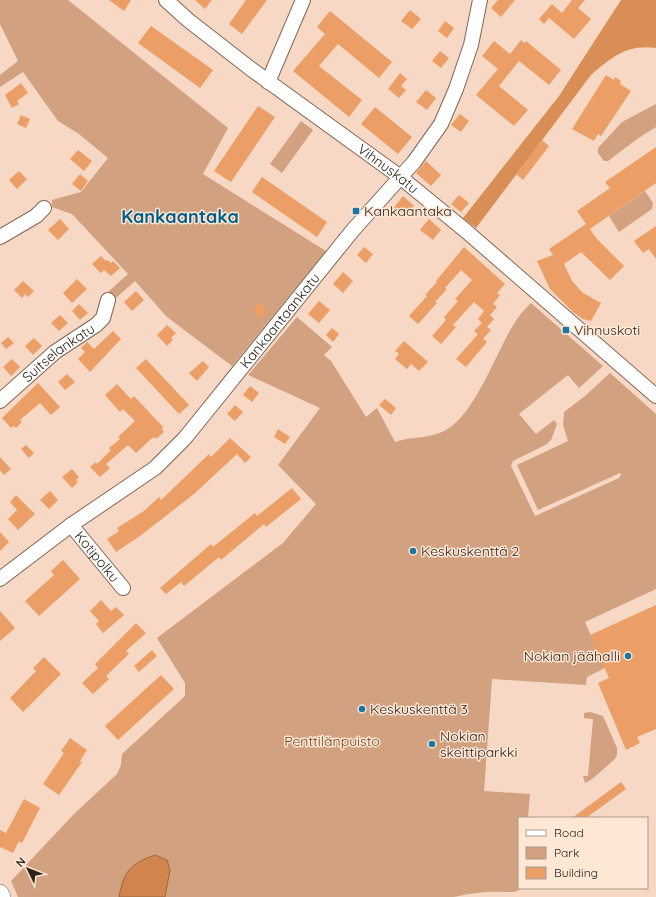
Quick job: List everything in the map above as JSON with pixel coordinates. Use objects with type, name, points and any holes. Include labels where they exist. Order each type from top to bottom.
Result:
[{"type":"main road","points":[[0,893],[2,897]]},
{"type":"street","name":"Vihnuskatu","points":[[166,0],[188,20],[268,82],[296,100],[399,176],[466,231],[656,396]]},
{"type":"street","points":[[268,82],[303,0]]},
{"type":"street","name":"Kankaantaankatu","points":[[0,579],[71,525],[155,468],[170,455],[353,230],[399,176],[414,162],[441,124],[456,89],[471,45],[480,0]]},
{"type":"street","points":[[0,237],[36,216],[44,208]]},
{"type":"street","name":"Suitselankatu","points":[[0,401],[54,352],[96,325],[103,318],[108,300]]},
{"type":"street","name":"Kotipolku","points":[[71,525],[123,588]]},
{"type":"green space","points":[[0,0],[68,0],[228,128],[203,174],[326,251],[232,366],[167,317],[135,281],[116,298],[108,292],[128,274],[72,214],[52,207],[52,200],[81,192],[108,158],[79,134],[58,121],[23,72],[0,87],[0,75],[18,61],[0,24]]},
{"type":"green space","points":[[656,104],[656,127],[608,161],[604,161],[598,153],[598,148],[622,122]]},
{"type":"green space","points":[[301,121],[313,130],[282,173],[270,164]]},
{"type":"green space","points":[[645,191],[653,203],[652,209],[619,232],[609,216]]},
{"type":"green space","name":"Penttilänpuisto","points":[[531,303],[603,366],[579,388],[568,375],[519,414],[536,434],[554,420],[557,424],[551,440],[547,444],[513,461],[511,466],[535,516],[619,478],[621,475],[620,473],[538,510],[517,465],[568,441],[563,425],[564,412],[585,396],[610,373],[656,414],[656,589],[585,622],[605,668],[587,677],[586,685],[492,679],[484,791],[530,794],[528,817],[518,817],[518,889],[520,889],[513,892],[467,894],[454,897],[18,897],[11,881],[74,814],[117,774],[121,765],[122,754],[185,696],[185,683],[157,638],[283,543],[316,504],[278,465],[320,408],[248,375],[297,317],[332,347],[324,355],[331,361],[366,417],[377,408],[395,442],[434,435],[446,430],[457,422],[467,410],[485,381],[508,335],[522,312]]},
{"type":"green space","points":[[590,712],[603,716],[617,748],[617,755],[615,759],[591,780],[585,783],[583,776],[588,776],[593,719],[584,718],[584,713]]},
{"type":"shaded area","points":[[621,0],[656,0],[656,48],[637,48],[620,53],[591,75],[476,228],[463,218],[559,96]]},
{"type":"shaded area","points":[[155,855],[167,860],[170,870],[165,897],[119,897],[123,881],[134,865]]},
{"type":"building","points":[[109,0],[131,0],[124,11]]},
{"type":"building","points":[[195,0],[212,0],[205,9]]},
{"type":"building","points":[[246,0],[267,0],[242,34],[229,24]]},
{"type":"building","points":[[498,0],[515,0],[501,17],[491,8]]},
{"type":"building","points":[[572,0],[585,0],[578,8],[591,19],[574,39],[549,18],[544,24],[539,19],[552,4],[562,13]]},
{"type":"building","points":[[410,10],[421,19],[412,29],[401,21]]},
{"type":"building","points":[[330,11],[392,62],[379,78],[338,44],[319,66],[362,100],[349,117],[293,71],[325,34],[317,27]]},
{"type":"building","points":[[445,21],[454,28],[447,38],[438,31]]},
{"type":"building","points":[[151,26],[213,70],[200,88],[138,43]]},
{"type":"building","points":[[521,40],[524,43],[526,41],[561,70],[549,85],[519,61],[499,86],[528,110],[514,126],[476,95],[498,69],[482,56],[494,41],[510,54]]},
{"type":"building","points":[[440,51],[449,58],[441,68],[432,61]]},
{"type":"building","points":[[400,73],[407,79],[401,86],[406,90],[399,98],[388,89]]},
{"type":"building","points":[[606,75],[614,80],[615,77],[621,81],[620,84],[631,91],[601,136],[598,134],[594,141],[572,129]]},
{"type":"building","points":[[21,83],[28,93],[17,101],[19,104],[12,108],[5,95]]},
{"type":"building","points":[[426,90],[436,98],[427,110],[416,102]]},
{"type":"building","points":[[258,106],[275,117],[231,182],[214,171]]},
{"type":"building","points":[[375,107],[412,137],[398,154],[361,124]]},
{"type":"building","points":[[460,114],[469,121],[461,132],[451,125]]},
{"type":"building","points":[[21,115],[30,119],[26,128],[17,124]]},
{"type":"building","points":[[542,140],[549,146],[523,180],[516,174]]},
{"type":"building","points":[[656,147],[656,183],[590,229],[596,238],[624,266],[610,280],[581,252],[564,264],[572,281],[583,293],[601,303],[591,321],[583,319],[573,312],[550,289],[537,261],[553,255],[549,249],[586,224],[577,211],[610,188],[605,182]]},
{"type":"building","points":[[78,150],[92,161],[84,171],[70,159]]},
{"type":"building","points":[[426,161],[441,175],[431,186],[416,173]]},
{"type":"building","points":[[19,171],[27,179],[17,189],[9,180]]},
{"type":"building","points":[[80,174],[88,181],[81,191],[72,184]]},
{"type":"building","points":[[262,177],[327,222],[317,237],[252,192]]},
{"type":"building","points":[[459,195],[469,203],[461,212],[451,204]]},
{"type":"building","points":[[403,196],[414,206],[406,216],[400,211],[398,215],[392,210]]},
{"type":"building","points":[[60,219],[69,229],[58,240],[48,230]]},
{"type":"building","points":[[429,219],[441,230],[433,240],[420,230]]},
{"type":"building","points":[[656,226],[656,259],[649,249],[643,253],[634,241]]},
{"type":"building","points":[[364,247],[373,254],[366,263],[357,255]]},
{"type":"building","points":[[464,247],[505,284],[497,293],[500,295],[493,304],[497,307],[490,315],[494,319],[487,327],[491,330],[483,339],[487,342],[466,367],[456,359],[478,334],[474,331],[482,323],[478,319],[484,311],[474,302],[453,325],[456,327],[441,344],[432,336],[446,320],[444,317],[458,301],[455,299],[472,280],[461,270],[445,288],[447,289],[435,302],[437,303],[418,324],[409,316],[427,296],[425,295]]},
{"type":"building","points":[[101,256],[106,261],[108,260],[111,263],[113,261],[120,268],[111,276],[104,270],[101,273],[92,264]]},
{"type":"building","points":[[343,272],[353,281],[343,293],[333,284]]},
{"type":"building","points":[[77,279],[87,289],[72,303],[63,293]]},
{"type":"building","points":[[23,281],[34,291],[28,297],[25,294],[22,298],[14,290]]},
{"type":"building","points":[[136,291],[144,300],[132,311],[124,302]]},
{"type":"building","points":[[319,301],[330,310],[319,323],[308,314]]},
{"type":"building","points":[[260,302],[268,310],[260,319],[252,311]]},
{"type":"building","points":[[79,304],[88,313],[80,320],[72,311]]},
{"type":"building","points":[[60,315],[68,323],[59,331],[51,323]]},
{"type":"building","points":[[167,325],[176,333],[171,338],[173,340],[167,346],[157,335]]},
{"type":"building","points":[[332,328],[339,334],[333,342],[326,335]]},
{"type":"building","points":[[113,331],[121,339],[90,372],[78,359],[85,352],[81,348],[87,342],[94,349]]},
{"type":"building","points":[[8,337],[14,343],[6,349],[1,343]]},
{"type":"building","points":[[34,338],[42,346],[33,355],[25,346]]},
{"type":"building","points":[[404,341],[428,362],[419,371],[411,364],[407,369],[395,359],[399,354],[395,351]]},
{"type":"building","points":[[12,359],[20,367],[11,376],[3,367]]},
{"type":"building","points":[[146,359],[189,405],[179,414],[136,368]]},
{"type":"building","points":[[203,361],[209,367],[197,381],[189,373]]},
{"type":"building","points":[[67,374],[75,382],[65,390],[58,382]]},
{"type":"building","points":[[38,383],[60,407],[51,415],[40,403],[20,420],[22,422],[16,428],[14,426],[11,428],[2,418]]},
{"type":"building","points":[[117,384],[131,399],[134,396],[163,427],[162,429],[164,432],[156,439],[155,437],[151,439],[136,453],[128,445],[106,464],[110,468],[100,477],[90,467],[96,462],[97,464],[111,450],[109,448],[120,439],[118,437],[135,421],[123,409],[120,412],[105,395]]},
{"type":"building","points":[[250,386],[259,393],[252,402],[243,395]]},
{"type":"building","points":[[385,399],[396,408],[391,415],[379,405]]},
{"type":"building","points":[[235,405],[243,412],[235,421],[227,414]]},
{"type":"building","points":[[278,429],[290,437],[285,444],[274,437]]},
{"type":"building","points":[[230,438],[251,457],[245,463],[237,454],[194,494],[140,536],[116,552],[107,539],[119,531],[117,528],[144,511],[159,497],[161,500],[209,454],[211,457]]},
{"type":"building","points":[[26,445],[34,453],[29,458],[21,449]]},
{"type":"building","points":[[0,457],[11,469],[4,475],[0,470]]},
{"type":"building","points":[[72,469],[79,477],[76,480],[78,482],[72,488],[62,477]]},
{"type":"building","points":[[292,488],[301,499],[266,527],[264,524],[221,560],[219,557],[184,586],[181,582],[166,594],[160,588],[211,544],[213,547],[255,513],[257,516]]},
{"type":"building","points":[[50,491],[58,500],[49,509],[40,500]]},
{"type":"building","points":[[16,495],[35,514],[18,530],[8,519],[17,510],[10,502]]},
{"type":"building","points":[[0,532],[9,542],[0,551]]},
{"type":"building","points":[[63,560],[80,579],[39,616],[25,601],[54,575],[51,571]]},
{"type":"building","points":[[101,600],[111,611],[116,607],[124,615],[103,633],[96,624],[99,621],[90,611]]},
{"type":"building","name":"Nokian jäähalli","points":[[656,605],[656,729],[637,737],[640,743],[626,750],[598,683],[609,678],[590,635]]},
{"type":"building","points":[[0,611],[15,628],[0,641]]},
{"type":"building","points":[[136,623],[146,633],[126,651],[129,654],[106,676],[109,679],[93,694],[82,683],[98,668],[95,664]]},
{"type":"building","points":[[152,650],[157,656],[139,672],[134,666]]},
{"type":"building","points":[[44,657],[61,674],[23,712],[10,698],[36,671],[33,668]]},
{"type":"building","points":[[161,675],[174,689],[118,740],[105,726]]},
{"type":"building","points":[[70,738],[87,750],[80,761],[82,762],[59,795],[43,784],[64,753],[61,751]]},
{"type":"building","points":[[621,782],[626,789],[587,817],[573,817]]},
{"type":"building","points":[[24,799],[40,808],[22,843],[19,841],[13,853],[0,847],[0,830],[6,833]]},
{"type":"place","name":"Kankaantaka","points":[[356,211]]},
{"type":"place","name":"Vihnuskoti","points":[[566,330]]},
{"type":"place","name":"Keskuskenttä 2","points":[[413,551]]},
{"type":"place","name":"Nokian jäähalli","points":[[628,656]]},
{"type":"place","name":"Keskuskenttä 3","points":[[362,709]]},
{"type":"place","name":"Nokian skeittiparkki","points":[[432,744]]},
{"type":"district","name":"Kankaantaka","points":[[180,217]]}]
